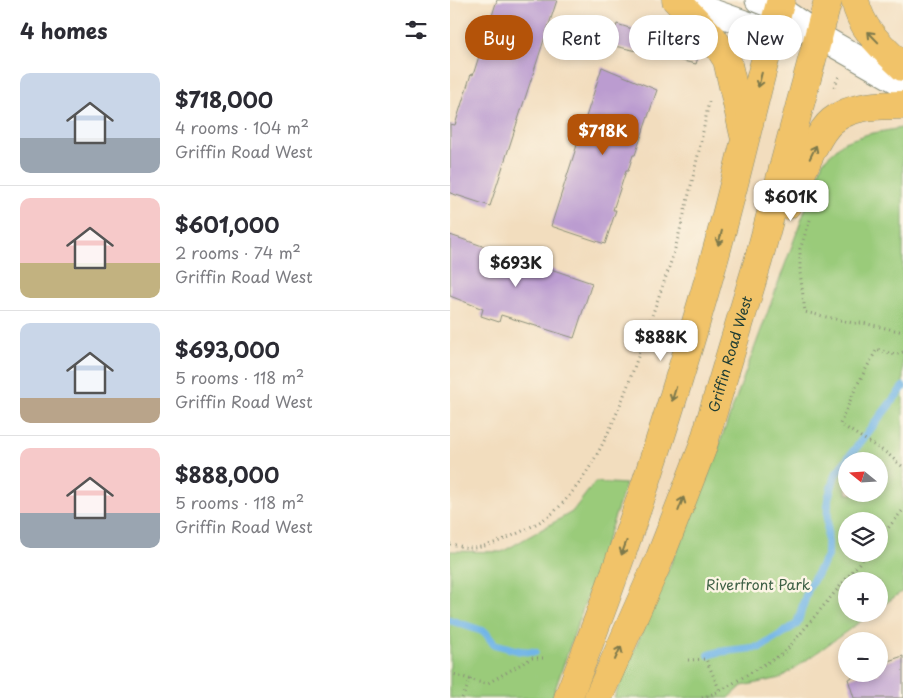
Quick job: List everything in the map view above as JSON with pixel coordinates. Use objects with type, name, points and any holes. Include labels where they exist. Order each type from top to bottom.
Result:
[{"type":"main road","points":[[678,0],[713,38],[727,60],[745,141]]},
{"type":"main road","name":"Griffin Road West","points":[[598,698],[659,560],[702,449],[759,258],[828,0]]},
{"type":"main road","points":[[855,0],[866,30],[903,67]]},
{"type":"main road","points":[[568,698],[597,627],[624,549],[714,260],[745,141],[772,10]]},
{"type":"main road","points":[[759,258],[815,146],[824,130],[832,121],[851,111],[887,105],[903,106]]},
{"type":"street","points":[[678,0],[772,10],[903,84]]},
{"type":"path","points":[[834,87],[839,76]]},
{"type":"path","points":[[450,544],[473,548],[503,539],[535,525],[554,512],[585,476],[614,419],[640,351],[680,232],[703,131]]},
{"type":"path","points":[[812,216],[800,249],[800,272],[805,312],[903,332]]},
{"type":"path","points":[[903,352],[895,355],[877,348],[856,387],[840,424],[888,454],[903,467]]},
{"type":"path","points":[[888,528],[903,510]]},
{"type":"path","points":[[702,698],[720,691],[786,652],[860,562]]},
{"type":"path","points":[[450,673],[488,684],[532,658],[544,658]]},
{"type":"path","points":[[688,660],[706,659],[720,691]]},
{"type":"path","points":[[462,698],[471,679]]},
{"type":"green space","name":"Riverfront Park","points":[[903,128],[903,591],[888,602],[888,572],[838,572],[838,622],[860,622],[846,632],[838,632],[838,637],[781,678],[742,686],[729,698],[614,698],[705,483],[823,161],[844,142],[868,134]]},
{"type":"green space","points":[[595,482],[626,484],[552,698],[450,698],[450,551],[502,552],[572,512]]},
{"type":"building","points":[[497,0],[557,0],[552,15],[543,15],[543,43],[490,206],[450,193],[450,124],[455,125],[471,74],[473,75],[478,60],[533,60],[533,15],[492,15]]},
{"type":"building","points":[[619,25],[629,28],[629,49],[619,47]]},
{"type":"building","points":[[678,60],[697,60],[696,64]]},
{"type":"building","points":[[602,67],[657,90],[635,155],[633,155],[628,171],[626,171],[613,210],[616,210],[605,244],[551,226]]},
{"type":"building","points":[[450,235],[592,283],[574,338],[501,315],[499,322],[481,316],[483,309],[450,296]]},
{"type":"building","points":[[903,656],[903,698],[854,698],[849,682],[888,682],[888,661]]},
{"type":"waterway","points":[[709,655],[718,652],[761,647],[797,624],[808,589],[827,556],[828,499],[835,475],[903,387]]},
{"type":"waterway","points":[[450,620],[485,632],[494,644],[520,651],[535,652]]}]
